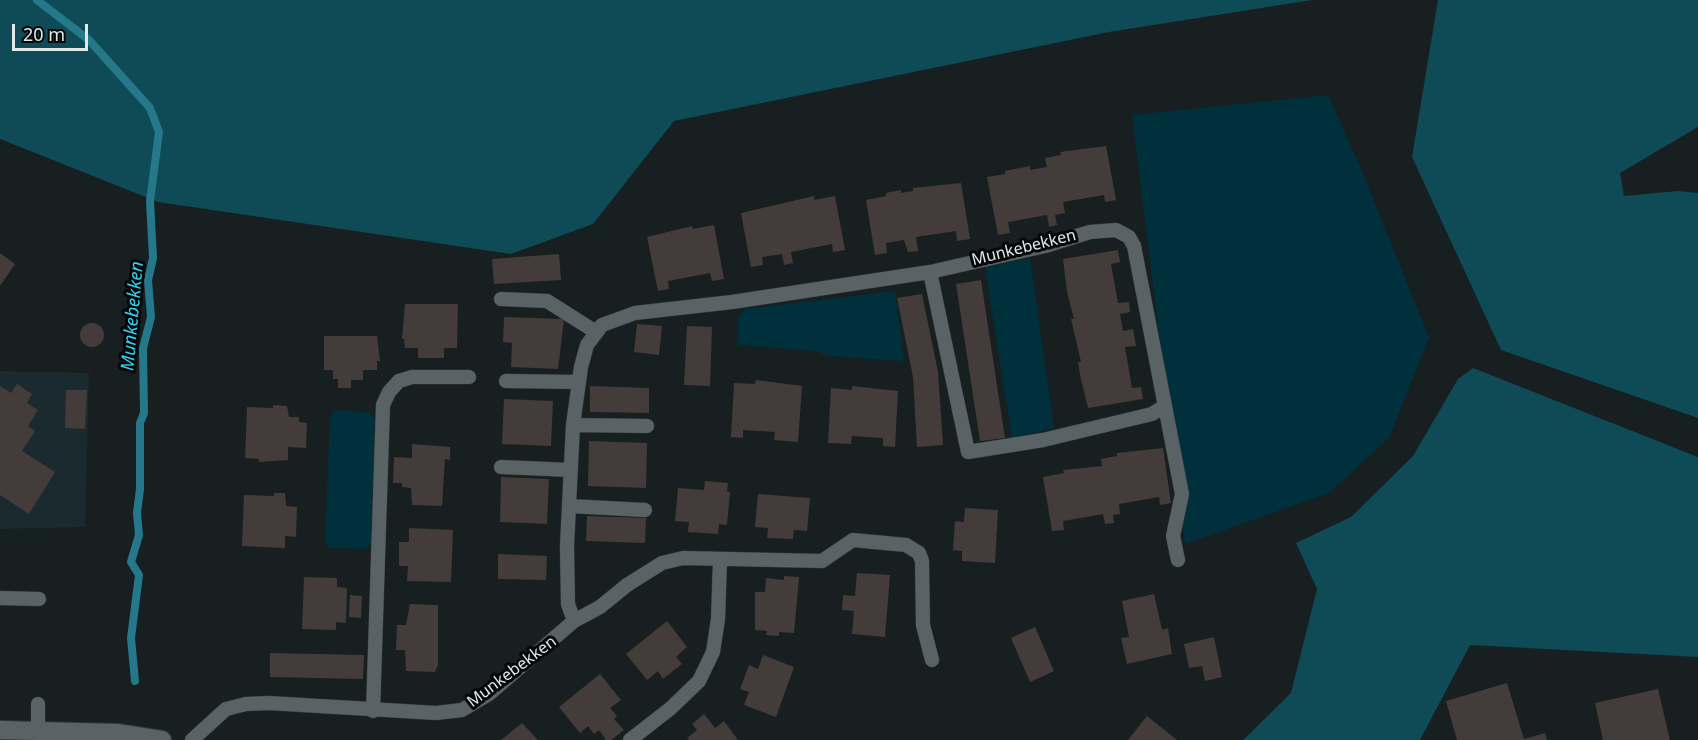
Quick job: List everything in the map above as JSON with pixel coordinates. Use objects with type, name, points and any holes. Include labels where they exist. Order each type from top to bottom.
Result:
[{"type":"street","points":[[0,730],[117,733],[162,740]]},
{"type":"lane","name":"Munkebekken","points":[[596,332],[602,325],[635,313],[732,302],[930,272],[1045,246],[1090,232],[1116,230],[1124,233],[1134,246],[1163,407],[1173,443],[1182,494],[1173,536],[1178,560]]},
{"type":"lane","points":[[930,272],[968,452],[1043,440],[1152,414],[1163,407]]},
{"type":"lane","points":[[501,299],[548,301],[596,332],[587,345],[573,425],[568,604],[574,621]]},
{"type":"lane","points":[[373,711],[382,405],[389,392],[399,381],[412,377],[469,377]]},
{"type":"lane","points":[[506,381],[579,382]]},
{"type":"lane","points":[[573,425],[647,426]]},
{"type":"lane","points":[[501,467],[571,470]]},
{"type":"lane","points":[[569,506],[645,510]]},
{"type":"lane","name":"Munkebekken","points":[[192,740],[226,709],[246,704],[269,703],[436,713],[462,710],[489,694],[574,621],[600,607],[627,585],[663,563],[683,558],[822,561],[853,540],[876,541],[913,548],[919,553],[924,569],[923,626],[932,660]]},
{"type":"lane","points":[[630,740],[671,708],[699,681],[713,652],[718,620],[720,560]]},
{"type":"lane","points":[[0,598],[39,599]]},
{"type":"lane","points":[[38,704],[38,730]]},
{"type":"shaded area","points":[[0,0],[1312,0],[1109,32],[674,121],[593,224],[511,254],[158,202],[0,139]]},
{"type":"shaded area","points":[[1438,0],[1698,0],[1698,127],[1620,173],[1624,196],[1678,191],[1698,193],[1698,418],[1501,350],[1412,157]]},
{"type":"shaded area","points":[[1328,95],[1358,162],[1429,337],[1389,438],[1329,493],[1185,544],[1132,115]]},
{"type":"shaded area","points":[[1030,258],[1054,428],[1012,438],[985,267]]},
{"type":"shaded area","points":[[895,291],[904,361],[829,356],[815,351],[738,345],[738,318],[744,309]]},
{"type":"shaded area","points":[[1473,368],[1698,457],[1698,657],[1470,645],[1420,740],[1243,740],[1291,693],[1317,589],[1296,543],[1351,517],[1413,456],[1458,379]]},
{"type":"shaded area","points":[[0,371],[89,373],[85,527],[0,529]]},
{"type":"shaded area","points":[[334,410],[369,412],[375,419],[371,545],[365,549],[330,548],[325,542],[330,416]]},
{"type":"building","points":[[1106,146],[1116,200],[1105,202],[1104,195],[1063,202],[1065,213],[1055,215],[1057,225],[1049,227],[1047,215],[1008,222],[1010,233],[998,235],[987,177],[1030,166],[1030,170],[1047,167],[1045,158],[1061,155],[1060,152]]},
{"type":"building","points":[[961,183],[970,239],[957,241],[956,231],[916,237],[918,251],[908,252],[904,240],[886,243],[887,253],[875,255],[866,200],[901,190],[901,193],[913,191],[913,188]]},
{"type":"building","points":[[814,196],[814,200],[835,196],[845,250],[833,252],[832,244],[791,252],[793,263],[784,265],[782,254],[762,257],[763,265],[751,267],[741,213]]},
{"type":"building","points":[[714,225],[724,279],[712,281],[710,273],[668,281],[669,289],[658,291],[647,237],[692,226],[693,229]]},
{"type":"building","points":[[1118,250],[1120,262],[1111,264],[1118,303],[1129,302],[1130,312],[1120,314],[1123,331],[1133,329],[1136,346],[1125,347],[1132,388],[1141,387],[1143,399],[1088,408],[1080,375],[1078,362],[1081,362],[1071,319],[1074,319],[1067,292],[1063,259]]},
{"type":"building","points":[[0,253],[15,264],[0,286]]},
{"type":"building","points":[[559,254],[561,280],[494,284],[492,259]]},
{"type":"building","points":[[981,280],[1005,438],[980,441],[956,284]]},
{"type":"building","points":[[922,294],[938,372],[943,445],[917,447],[913,377],[897,298]]},
{"type":"building","points":[[405,304],[458,304],[457,348],[444,348],[444,358],[418,358],[418,348],[405,348],[404,339],[402,339]]},
{"type":"building","points":[[504,317],[564,319],[558,369],[511,367],[512,343],[503,342]]},
{"type":"building","points":[[92,323],[101,326],[104,335],[101,344],[92,347],[83,344],[80,335],[83,326]]},
{"type":"building","points":[[637,324],[662,326],[659,355],[634,352]]},
{"type":"building","points":[[687,326],[712,327],[710,386],[684,385]]},
{"type":"building","points":[[324,336],[377,336],[380,361],[377,361],[377,370],[363,370],[363,380],[351,380],[351,388],[338,388],[338,379],[333,379],[333,370],[324,370]]},
{"type":"building","points":[[756,380],[802,386],[798,442],[774,440],[775,432],[743,430],[743,438],[731,437],[734,383],[755,384]]},
{"type":"building","points":[[17,384],[32,394],[27,403],[38,410],[28,426],[35,431],[22,451],[55,472],[29,514],[0,495],[0,386],[11,393]]},
{"type":"building","points":[[590,386],[649,388],[649,413],[590,412]]},
{"type":"building","points":[[852,386],[898,391],[895,447],[883,446],[883,438],[852,436],[851,444],[828,443],[831,388],[852,390]]},
{"type":"building","points":[[66,390],[87,390],[85,429],[65,428]]},
{"type":"building","points":[[504,399],[553,401],[551,446],[502,444]]},
{"type":"building","points":[[273,405],[287,406],[289,417],[299,417],[299,422],[307,423],[306,448],[288,447],[288,460],[259,462],[259,459],[245,458],[247,407],[273,408]]},
{"type":"building","points":[[589,441],[647,443],[646,488],[588,486]]},
{"type":"building","points":[[412,444],[450,447],[450,460],[445,459],[442,506],[412,505],[411,488],[402,487],[402,483],[393,483],[394,457],[412,458]]},
{"type":"building","points":[[1163,448],[1171,503],[1160,505],[1159,497],[1119,504],[1120,514],[1113,515],[1114,523],[1105,524],[1103,514],[1063,521],[1064,530],[1052,531],[1043,477],[1064,473],[1063,470],[1102,466],[1101,459],[1117,456],[1117,453]]},
{"type":"building","points":[[501,477],[549,479],[547,524],[500,522]]},
{"type":"building","points":[[705,481],[728,483],[727,492],[730,492],[727,525],[719,524],[718,534],[688,532],[689,522],[675,521],[678,488],[704,490]]},
{"type":"building","points":[[274,493],[285,493],[286,506],[297,507],[296,537],[285,536],[285,548],[242,546],[244,495],[274,496]]},
{"type":"building","points":[[758,494],[810,498],[807,531],[794,530],[793,539],[767,538],[768,528],[755,527]]},
{"type":"building","points":[[965,508],[998,510],[995,563],[962,561],[962,551],[953,550],[955,521],[964,522]]},
{"type":"building","points":[[587,516],[646,518],[645,543],[586,541]]},
{"type":"building","points":[[409,528],[453,530],[451,582],[407,581],[408,566],[399,566],[399,542],[409,542]]},
{"type":"building","points":[[498,554],[547,556],[546,580],[498,579]]},
{"type":"building","points":[[857,573],[890,575],[885,637],[852,634],[854,611],[842,610],[843,595],[855,596]]},
{"type":"building","points":[[784,576],[799,577],[794,633],[779,632],[779,636],[766,635],[767,631],[755,630],[755,592],[765,592],[766,578],[784,580]]},
{"type":"building","points":[[304,577],[337,578],[337,587],[347,588],[346,623],[336,622],[336,630],[302,629]]},
{"type":"building","points":[[1154,594],[1162,630],[1168,628],[1172,654],[1127,664],[1121,638],[1129,637],[1122,601]]},
{"type":"building","points":[[350,595],[362,596],[361,618],[349,617]]},
{"type":"building","points":[[410,604],[438,605],[438,665],[435,672],[406,671],[405,650],[396,650],[397,625],[406,625]]},
{"type":"building","points":[[667,621],[687,647],[676,657],[682,664],[663,679],[658,671],[647,680],[626,654]]},
{"type":"building","points":[[1035,627],[1054,671],[1030,682],[1011,638]]},
{"type":"building","points":[[1214,637],[1222,677],[1205,681],[1202,666],[1189,668],[1184,644]]},
{"type":"building","points":[[270,653],[364,655],[363,679],[270,677]]},
{"type":"building","points":[[763,655],[794,667],[776,717],[744,705],[749,692],[740,689],[749,665],[758,669]]},
{"type":"building","points":[[600,674],[621,700],[610,708],[617,716],[614,719],[624,730],[611,740],[606,740],[599,730],[594,734],[588,726],[580,733],[559,707]]},
{"type":"building","points":[[1507,683],[1524,739],[1545,733],[1547,740],[1457,740],[1446,701]]},
{"type":"building","points":[[1658,689],[1670,740],[1603,740],[1595,703]]},
{"type":"building","points":[[704,714],[715,728],[724,721],[738,740],[689,740],[687,738],[697,730],[692,724]]},
{"type":"building","points":[[1147,716],[1177,740],[1128,740]]},
{"type":"building","points":[[522,723],[538,740],[501,740]]},
{"type":"waterway","name":"Munkebekken","points":[[37,0],[89,40],[150,108],[159,132],[150,201],[153,258],[148,280],[151,317],[143,348],[144,413],[140,423],[140,489],[137,513],[139,535],[131,562],[139,575],[131,638],[135,681]]}]
